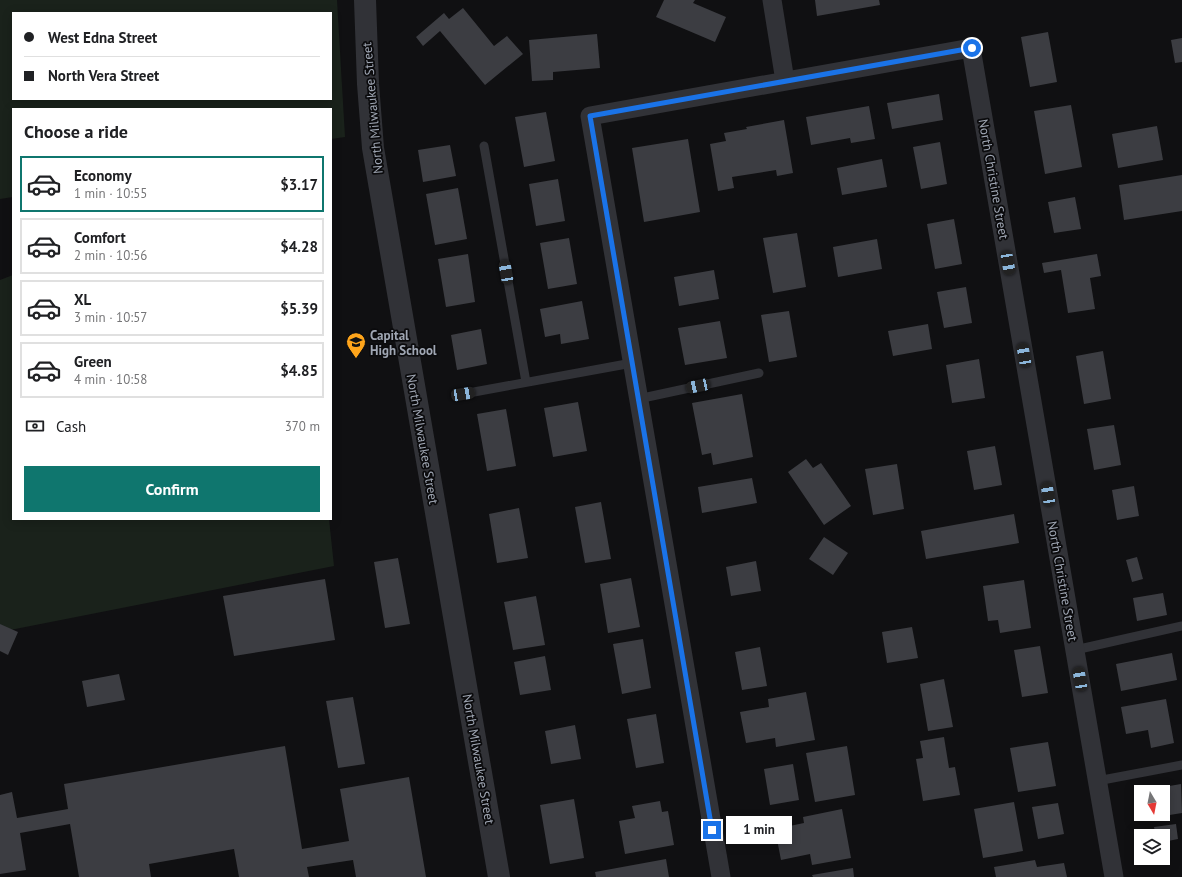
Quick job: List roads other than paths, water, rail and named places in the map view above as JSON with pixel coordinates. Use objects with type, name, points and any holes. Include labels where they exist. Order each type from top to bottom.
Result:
[{"type":"street","name":"North Milwaukee Street","points":[[365,0],[373,148],[499,877]]},
{"type":"street","points":[[720,877],[590,116],[785,81],[772,0]]},
{"type":"street","name":"North Christine Street","points":[[785,81],[972,48],[1114,877]]},
{"type":"lane","points":[[484,146],[526,382]]},
{"type":"lane","points":[[463,394],[632,363]]},
{"type":"lane","points":[[638,399],[759,373]]},
{"type":"lane","points":[[1075,650],[1182,626]]},
{"type":"lane","points":[[1097,780],[1182,765]]},
{"type":"place","name":"Capital High School","points":[[356,359]]}]
